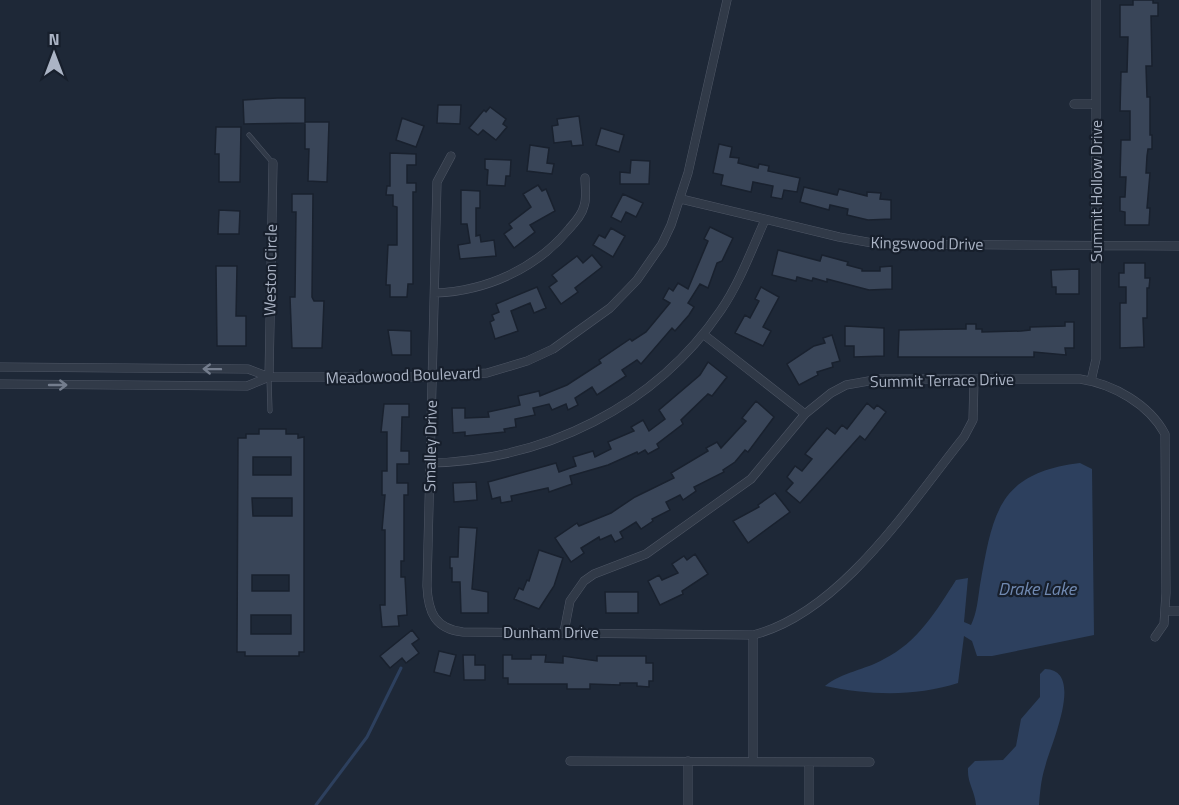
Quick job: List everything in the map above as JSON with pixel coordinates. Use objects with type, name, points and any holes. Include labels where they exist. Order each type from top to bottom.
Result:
[{"type":"street","name":"Meadowood Boulevard","points":[[0,367],[248,369],[269,377],[432,377],[471,375],[499,370],[537,357],[568,341],[610,308],[637,280],[662,244],[681,199],[727,0]]},
{"type":"street","name":"Summit Hollow Drive","points":[[1091,381],[1096,359],[1096,0]]},
{"type":"street","points":[[1074,104],[1096,104]]},
{"type":"street","name":"Smalley Drive","points":[[442,626],[429,610],[428,598],[430,464],[437,182],[451,156]]},
{"type":"street","name":"Weston Circle","points":[[269,377],[273,163]]},
{"type":"street","points":[[435,293],[471,289],[492,283],[516,272],[549,250],[578,219],[585,205],[585,178]]},
{"type":"street","name":"Kingswood Drive","points":[[681,199],[878,244],[1179,246]]},
{"type":"street","points":[[430,464],[471,461],[519,452],[583,428],[613,412],[655,382],[703,333],[734,289],[765,220]]},
{"type":"street","points":[[703,333],[806,414]]},
{"type":"street","name":"Meadowood Boulevard","points":[[0,384],[247,386],[269,377]]},
{"type":"street","points":[[753,761],[753,635],[791,619],[856,572],[964,437],[973,420],[974,379]]},
{"type":"street","name":"Summit Terrace Drive","points":[[564,632],[570,601],[584,581],[594,574],[646,554],[751,479],[806,414],[831,393],[862,382],[974,379],[1091,381],[1103,384],[1144,407],[1157,420],[1165,434],[1165,611],[1164,624],[1155,637]]},
{"type":"street","points":[[1165,611],[1179,611]]},
{"type":"street","name":"Dunham Drive","points":[[442,626],[463,632],[753,635]]},
{"type":"street","points":[[570,760],[870,762]]},
{"type":"street","points":[[688,761],[688,805]]},
{"type":"street","points":[[809,762],[809,805]]},
{"type":"lane","points":[[249,135],[273,163]]},
{"type":"lane","points":[[269,377],[270,411]]},
{"type":"water","name":"Drake Lake","points":[[1080,463],[1092,469],[1094,635],[992,656],[977,656],[972,641],[964,636],[958,683],[942,688],[875,693],[825,686],[839,677],[884,659],[906,644],[925,625],[956,580],[968,578],[964,622],[971,625],[990,537],[1004,501],[1016,487],[1032,476],[1053,468]]},
{"type":"water","points":[[1045,669],[1057,673],[1063,682],[1064,695],[1058,727],[1043,777],[1039,805],[976,805],[968,768],[975,761],[1003,760],[1016,746],[1021,719],[1040,697],[1040,674]]},
{"type":"building","points":[[1133,0],[1153,0],[1153,3],[1158,3],[1158,16],[1151,16],[1152,66],[1146,66],[1147,97],[1150,97],[1150,135],[1152,135],[1152,149],[1148,149],[1146,173],[1150,173],[1147,208],[1150,208],[1149,225],[1125,225],[1125,212],[1120,211],[1120,197],[1125,197],[1126,177],[1120,177],[1121,140],[1130,140],[1130,111],[1120,111],[1121,72],[1127,72],[1128,37],[1120,37],[1120,5],[1133,5]]},
{"type":"building","points":[[305,98],[305,123],[244,124],[243,100]]},
{"type":"building","points":[[438,105],[461,105],[460,124],[437,123]]},
{"type":"building","points":[[490,107],[506,119],[503,124],[507,127],[496,140],[483,130],[478,135],[469,128],[484,110],[486,112]]},
{"type":"building","points":[[579,116],[583,145],[572,146],[571,141],[554,143],[552,126],[558,125],[557,119]]},
{"type":"building","points":[[402,118],[424,126],[416,147],[396,140]]},
{"type":"building","points":[[305,122],[329,122],[327,182],[308,181],[309,149],[305,149]]},
{"type":"building","points":[[216,127],[241,127],[240,182],[219,182],[219,154],[215,154]]},
{"type":"building","points":[[601,128],[624,135],[619,152],[596,145]]},
{"type":"building","points":[[719,144],[732,147],[730,157],[739,158],[738,163],[758,168],[759,164],[769,166],[768,171],[800,178],[797,192],[784,190],[782,199],[771,197],[773,186],[753,182],[751,192],[721,185],[723,175],[713,173]]},
{"type":"building","points":[[530,145],[549,148],[547,163],[554,164],[552,174],[527,171]]},
{"type":"building","points":[[390,153],[416,154],[416,165],[407,165],[407,183],[416,183],[416,192],[413,192],[413,284],[408,284],[407,297],[390,297],[390,285],[386,285],[388,245],[397,245],[397,207],[393,206],[393,195],[386,195],[387,186],[390,186]]},
{"type":"building","points":[[485,159],[511,160],[510,176],[506,176],[505,186],[487,185],[488,170],[485,169]]},
{"type":"building","points":[[631,160],[650,161],[649,184],[620,184],[620,172],[630,173]]},
{"type":"building","points":[[538,185],[542,191],[546,189],[555,211],[530,225],[535,232],[514,248],[504,234],[512,228],[509,224],[531,207],[523,194]]},
{"type":"building","points":[[804,187],[837,195],[839,189],[867,196],[867,192],[881,193],[880,199],[891,200],[891,219],[868,220],[847,215],[848,209],[830,205],[829,210],[800,202]]},
{"type":"building","points":[[461,190],[480,191],[480,208],[476,208],[476,236],[480,235],[481,242],[494,240],[496,256],[460,259],[458,245],[470,243],[467,224],[461,224]]},
{"type":"building","points":[[292,194],[313,194],[312,297],[314,301],[324,301],[322,348],[292,348],[290,297],[295,297],[296,212],[292,212]]},
{"type":"building","points":[[623,194],[643,203],[636,217],[626,212],[621,222],[611,217]]},
{"type":"building","points":[[219,210],[240,211],[239,234],[218,234]]},
{"type":"building","points":[[710,227],[733,238],[722,261],[717,263],[708,288],[700,284],[688,303],[694,307],[689,315],[675,331],[672,328],[641,364],[637,360],[622,370],[626,376],[597,395],[592,387],[575,398],[578,405],[568,410],[566,404],[552,410],[549,404],[533,408],[535,415],[515,419],[516,427],[504,429],[505,432],[465,436],[465,432],[453,433],[452,408],[465,408],[465,418],[489,417],[488,412],[520,405],[518,396],[539,391],[540,396],[567,385],[601,363],[599,360],[630,339],[632,341],[646,332],[670,303],[663,299],[669,288],[673,291],[678,283],[688,289],[708,241],[704,239]]},
{"type":"building","points":[[611,228],[625,236],[613,257],[593,245],[599,235],[605,238]]},
{"type":"building","points":[[778,250],[820,261],[822,255],[848,262],[847,265],[862,269],[862,271],[880,271],[880,267],[892,266],[892,289],[869,290],[827,279],[827,282],[797,277],[796,281],[772,275]]},
{"type":"building","points":[[592,255],[602,267],[575,288],[578,292],[561,304],[549,287],[557,281],[552,275],[577,256],[583,263]]},
{"type":"building","points":[[1124,263],[1145,263],[1145,278],[1150,278],[1149,288],[1147,288],[1147,318],[1143,318],[1144,347],[1120,348],[1120,303],[1126,303],[1126,287],[1119,287],[1119,273],[1124,273]]},
{"type":"building","points":[[216,266],[237,266],[236,316],[246,316],[246,346],[217,346]]},
{"type":"building","points":[[1079,269],[1079,294],[1056,294],[1056,287],[1052,287],[1051,270]]},
{"type":"building","points":[[537,287],[546,308],[534,313],[530,303],[511,311],[518,331],[495,339],[490,322],[494,320],[492,315],[499,312],[496,304]]},
{"type":"building","points":[[761,287],[779,297],[763,327],[771,331],[763,346],[735,333],[745,315],[750,318],[759,301],[755,299]]},
{"type":"building","points":[[1065,322],[1074,322],[1074,348],[1065,348],[1066,355],[1034,352],[1034,357],[898,357],[899,330],[966,329],[966,324],[976,324],[976,329],[982,329],[982,332],[1021,331],[1030,330],[1030,327],[1065,326]]},
{"type":"building","points":[[845,326],[884,328],[884,356],[854,357],[854,346],[845,346]]},
{"type":"building","points":[[388,330],[411,331],[411,355],[392,355]]},
{"type":"building","points":[[832,335],[840,361],[832,363],[833,367],[817,372],[818,375],[799,385],[787,364],[814,346],[825,343],[823,338]]},
{"type":"building","points":[[708,362],[727,377],[712,396],[708,394],[681,420],[683,424],[657,444],[659,448],[648,454],[645,450],[638,454],[637,452],[608,465],[570,476],[572,484],[549,492],[548,488],[511,496],[512,501],[501,503],[500,497],[492,499],[488,482],[556,463],[559,472],[576,466],[573,457],[593,451],[595,457],[611,449],[608,442],[634,431],[631,427],[643,420],[649,431],[665,419],[659,410],[700,375]]},
{"type":"building","points":[[756,401],[774,417],[748,452],[745,450],[735,462],[723,470],[724,472],[694,487],[696,491],[683,500],[680,495],[666,502],[670,510],[652,519],[653,521],[641,529],[636,522],[620,532],[623,538],[615,542],[611,535],[600,540],[599,537],[581,548],[584,553],[571,562],[555,538],[577,523],[579,526],[611,513],[635,497],[674,478],[671,473],[708,451],[706,448],[717,442],[721,448],[746,421],[742,418]]},
{"type":"building","points":[[867,403],[874,409],[877,405],[886,412],[865,440],[860,436],[800,503],[786,491],[793,483],[787,477],[795,466],[802,471],[812,459],[805,454],[827,428],[835,434],[842,425],[847,429]]},
{"type":"building","points":[[384,404],[409,404],[409,417],[402,417],[401,451],[409,451],[409,464],[397,464],[397,483],[408,483],[408,495],[404,495],[404,561],[401,561],[401,577],[405,577],[407,615],[398,616],[399,626],[382,627],[380,605],[385,605],[385,530],[382,530],[385,495],[382,495],[382,471],[387,471],[387,432],[381,432]]},
{"type":"building","points":[[259,429],[286,429],[286,434],[298,434],[298,438],[304,437],[304,652],[299,652],[299,656],[245,656],[245,652],[237,652],[238,438],[246,438],[246,434],[259,434]],"holes":[[[253,457],[291,457],[291,475],[253,475]],[[252,498],[292,498],[292,516],[253,516]],[[252,575],[289,575],[289,591],[252,591]],[[251,615],[291,615],[291,634],[251,634]]]},
{"type":"building","points":[[476,482],[477,500],[454,502],[453,483]]},
{"type":"building","points":[[775,493],[790,512],[748,543],[733,521],[759,507],[758,505]]},
{"type":"building","points":[[459,527],[477,528],[472,589],[488,592],[488,613],[461,613],[460,582],[452,582],[452,568],[450,568],[450,557],[458,557]]},
{"type":"building","points":[[539,550],[563,558],[554,586],[539,609],[514,599],[519,588],[523,590],[527,580],[529,581]]},
{"type":"building","points":[[695,554],[708,574],[682,591],[683,594],[660,605],[648,581],[659,575],[662,580],[678,573],[672,564],[684,556],[687,560]]},
{"type":"building","points":[[605,592],[638,592],[638,613],[606,613]]},
{"type":"building","points":[[412,630],[419,639],[412,644],[419,653],[406,663],[402,658],[390,668],[380,656]]},
{"type":"building","points":[[439,651],[456,655],[450,676],[434,672]]},
{"type":"building","points":[[463,655],[475,655],[475,665],[485,665],[485,680],[464,680]]},
{"type":"building","points":[[503,655],[512,655],[512,659],[531,659],[531,655],[546,655],[545,662],[563,663],[563,656],[597,661],[597,656],[646,656],[646,663],[653,663],[653,681],[649,681],[649,687],[637,686],[637,683],[590,684],[590,689],[567,689],[567,684],[508,684],[508,678],[503,678]]},
{"type":"waterway","points":[[316,805],[367,737],[401,668]]}]
